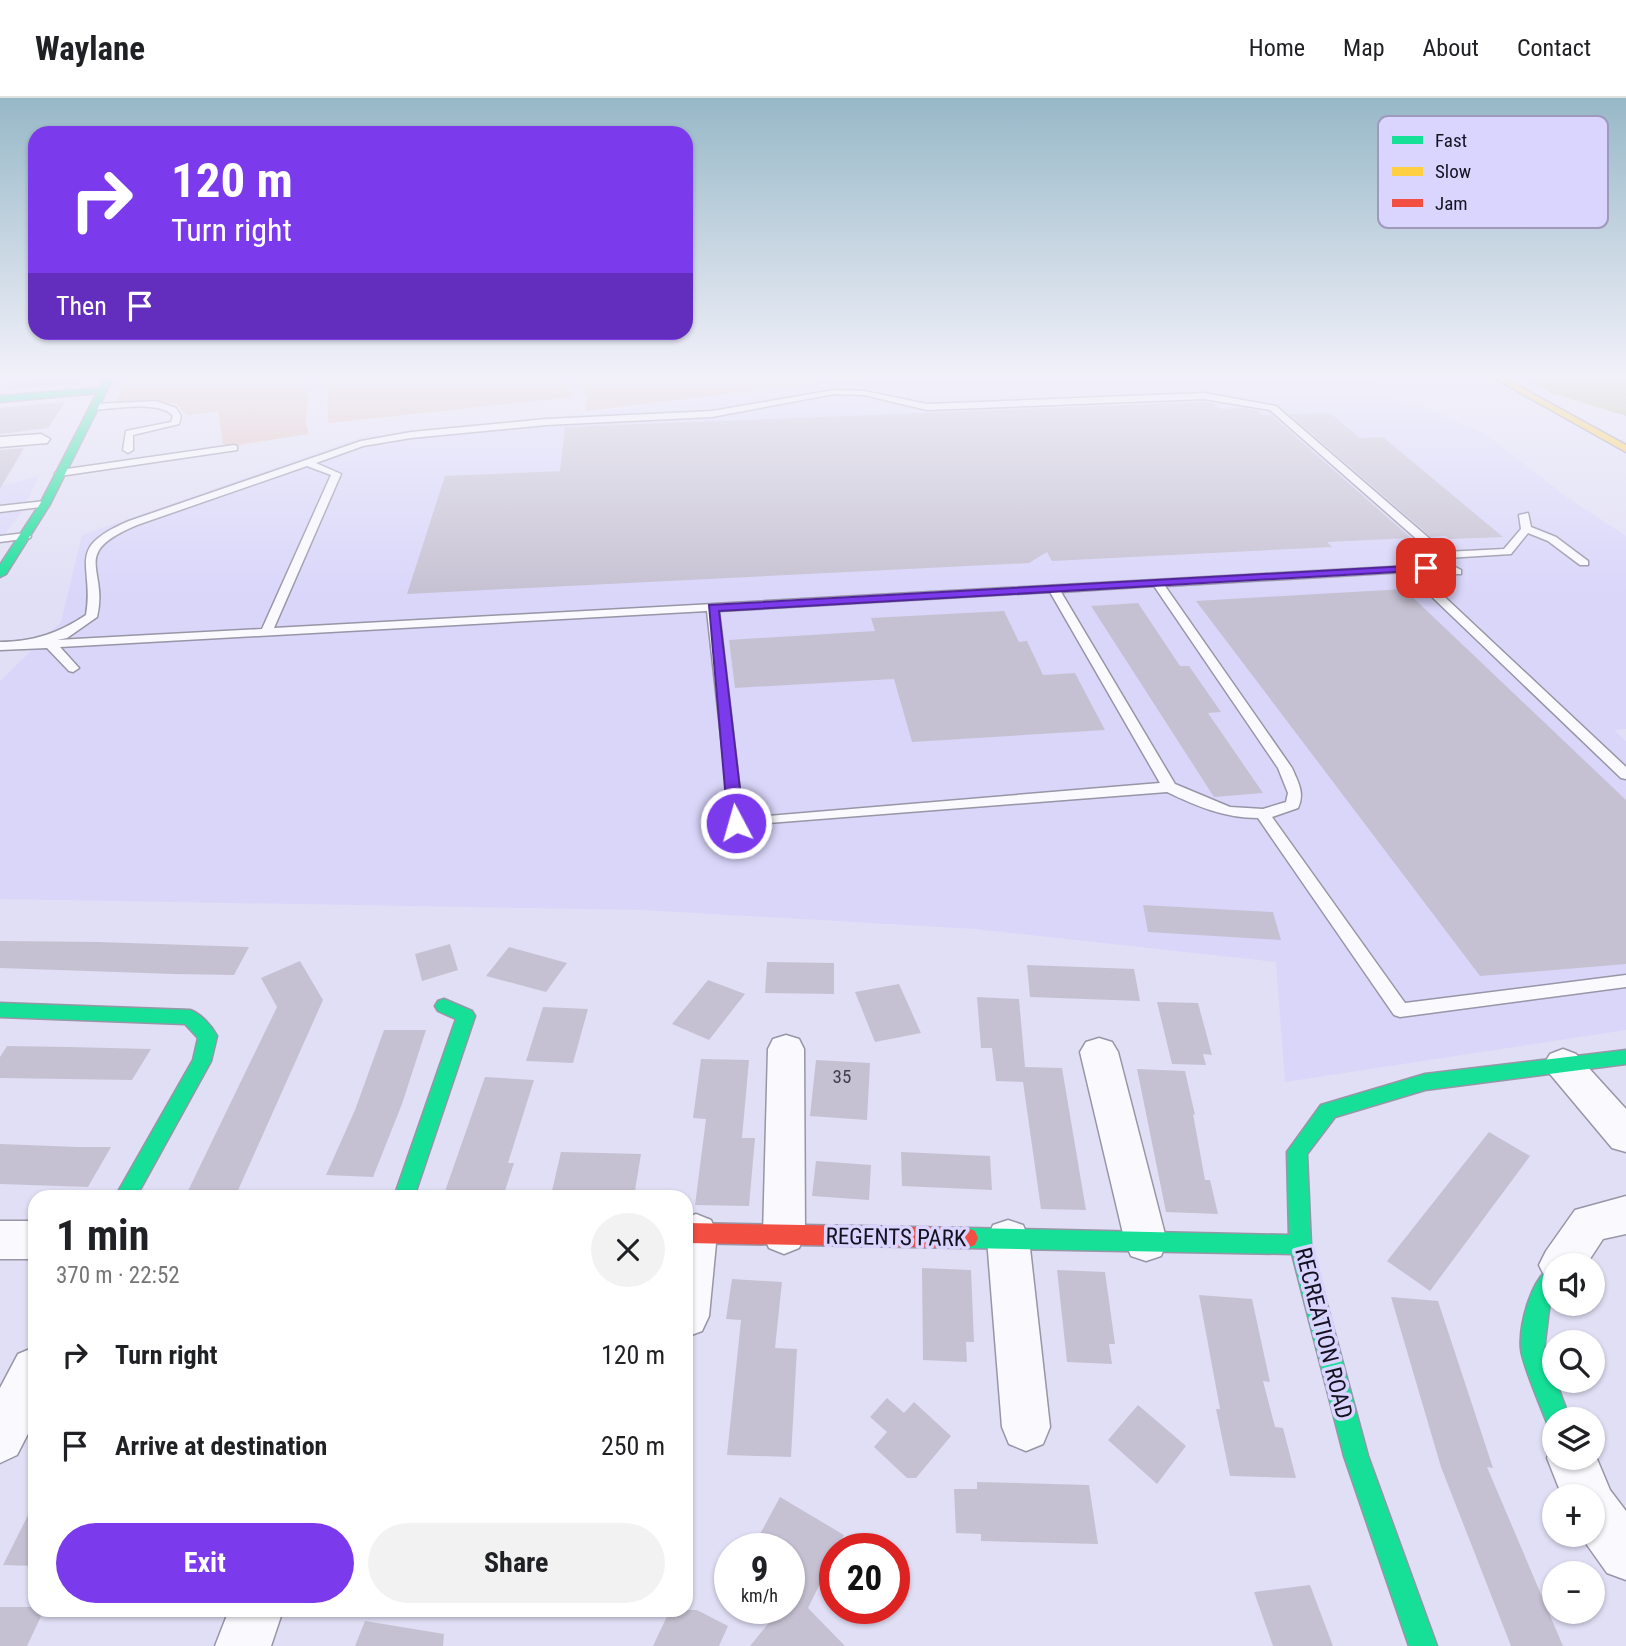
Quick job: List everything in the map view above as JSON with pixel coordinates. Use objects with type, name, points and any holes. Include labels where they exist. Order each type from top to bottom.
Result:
[{"type":"street","points":[[1,573],[45,504],[72,450]]},
{"type":"street","points":[[406,1190],[466,1016],[444,1006]]},
{"type":"street","points":[[0,1010],[190,1017],[208,1036],[202,1061],[129,1190]]},
{"type":"street","points":[[784,1235],[786,1049]]},
{"type":"street","points":[[1099,1052],[1146,1242]]},
{"type":"street","name":"RECREATION ROAD","points":[[1423,1646],[1356,1456],[1300,1245],[1297,1152],[1328,1111],[1425,1082],[1626,1056]]},
{"type":"street","points":[[1563,1063],[1626,1136]]},
{"type":"street","points":[[1569,1253],[1590,1223],[1626,1215]]},
{"type":"street","name":"REGENTS PARK","points":[[693,1233],[1300,1245]]},
{"type":"street","points":[[1008,1239],[1026,1427]]},
{"type":"street","points":[[0,1240],[28,1240]]},
{"type":"street","points":[[1542,1294],[1539,1298],[1531,1350],[1553,1407]]},
{"type":"street","points":[[0,1438],[28,1384]]},
{"type":"street","points":[[1605,1526],[1626,1554]]},
{"type":"street","points":[[243,1646],[253,1617]]},
{"type":"lane","points":[[60,473],[218,450]]},
{"type":"lane","points":[[18,646],[63,635],[91,617],[90,555],[97,542],[108,534],[346,450]]},
{"type":"lane","points":[[1320,450],[1457,572]]},
{"type":"lane","points":[[266,632],[336,474],[306,463]]},
{"type":"lane","points":[[0,509],[45,504]]},
{"type":"lane","points":[[0,646],[1409,569],[1441,559],[1507,552],[1526,529],[1524,515]]},
{"type":"lane","points":[[1526,529],[1552,539],[1584,563]]},
{"type":"lane","points":[[0,539],[26,536]]},
{"type":"lane","points":[[1409,569],[1626,775]]},
{"type":"lane","points":[[713,608],[736,823],[1169,788],[1210,807],[1236,813],[1281,811],[1293,805],[1295,793],[1292,780],[1157,583]]},
{"type":"lane","points":[[1054,589],[1169,788]]},
{"type":"lane","points":[[50,644],[73,668]]},
{"type":"lane","points":[[1262,813],[1400,1010],[1626,981]]},
{"type":"shaded area","points":[[324,450],[1506,450],[1568,498],[1626,536],[1626,729],[1614,730],[1626,741],[1626,1030],[1285,1082],[1276,962],[975,929],[642,910],[0,899],[0,681],[61,622],[82,535]]},
{"type":"shaded area","points":[[39,476],[21,513],[0,540],[0,486]]},
{"type":"building","points":[[0,450],[23,450],[0,489]]},
{"type":"building","points":[[562,450],[1311,450],[1411,538],[1327,542],[1332,547],[1052,561],[1047,552],[1029,563],[407,594],[445,476],[560,471]]},
{"type":"building","points":[[1331,450],[1399,450],[1503,537],[1431,537]]},
{"type":"building","points":[[1404,589],[1626,800],[1626,964],[1480,976],[1196,601]]},
{"type":"building","points":[[1138,603],[1180,666],[1189,666],[1221,712],[1208,713],[1263,793],[1214,797],[1091,606]]},
{"type":"building","points":[[1004,611],[1019,642],[1027,641],[1043,675],[1075,673],[1105,730],[912,742],[894,679],[735,688],[729,640],[875,631],[871,618]]},
{"type":"building","points":[[1143,905],[1273,912],[1281,940],[1148,932]]},
{"type":"building","points":[[0,941],[249,947],[234,975],[174,974],[0,968]]},
{"type":"building","points":[[450,944],[458,970],[422,981],[415,954]]},
{"type":"building","points":[[509,947],[567,963],[546,992],[486,976]]},
{"type":"building","points":[[300,961],[323,1000],[238,1190],[188,1190],[277,1007],[261,978]]},
{"type":"building","points":[[767,962],[834,963],[834,994],[765,993]]},
{"type":"building","points":[[1027,965],[1134,969],[1140,1001],[1030,997]]},
{"type":"building","points":[[708,980],[745,994],[709,1040],[672,1024]]},
{"type":"building","points":[[899,984],[921,1033],[875,1042],[855,992]]},
{"type":"building","points":[[977,997],[1019,999],[1025,1067],[1062,1068],[1086,1210],[1041,1209],[1023,1082],[996,1081],[992,1048],[981,1048]]},
{"type":"building","points":[[1157,1002],[1198,1003],[1212,1055],[1203,1054],[1206,1065],[1172,1064]]},
{"type":"building","points":[[543,1007],[588,1009],[573,1063],[526,1061]]},
{"type":"building","points":[[384,1030],[426,1030],[402,1104],[373,1177],[326,1175],[355,1110]]},
{"type":"building","points":[[7,1046],[151,1049],[132,1080],[0,1078],[0,1057]]},
{"type":"building","points":[[701,1059],[749,1060],[742,1138],[755,1138],[749,1206],[695,1205],[706,1119],[693,1118]]},
{"type":"building","points":[[816,1060],[870,1063],[867,1120],[810,1116]]},
{"type":"building","points":[[1137,1069],[1185,1071],[1205,1180],[1210,1180],[1218,1214],[1166,1212]]},
{"type":"building","points":[[485,1077],[534,1080],[508,1163],[514,1163],[505,1190],[445,1190]]},
{"type":"building","points":[[1489,1132],[1530,1156],[1430,1291],[1387,1261]]},
{"type":"building","points":[[0,1144],[111,1147],[88,1187],[0,1184]]},
{"type":"building","points":[[561,1152],[641,1154],[635,1190],[552,1190]]},
{"type":"building","points":[[901,1152],[990,1156],[992,1190],[902,1186]]},
{"type":"building","points":[[816,1161],[871,1165],[869,1200],[812,1196]]},
{"type":"building","points":[[922,1268],[971,1270],[974,1342],[966,1342],[967,1362],[923,1360]]},
{"type":"building","points":[[1057,1270],[1105,1272],[1115,1344],[1109,1344],[1112,1364],[1067,1362]]},
{"type":"building","points":[[732,1279],[782,1282],[775,1348],[797,1349],[791,1457],[727,1455],[741,1320],[726,1319]]},
{"type":"building","points":[[1199,1295],[1252,1299],[1270,1382],[1263,1381],[1275,1427],[1283,1428],[1296,1478],[1230,1476],[1216,1409],[1220,1409]]},
{"type":"building","points":[[1391,1297],[1438,1301],[1493,1468],[1487,1467],[1542,1597],[1542,1624],[1554,1624],[1563,1646],[1511,1646],[1441,1467]]},
{"type":"building","points":[[887,1398],[904,1413],[914,1402],[951,1436],[916,1478],[907,1478],[874,1447],[887,1432],[870,1417]]},
{"type":"building","points":[[1138,1405],[1186,1446],[1157,1484],[1108,1440]]},
{"type":"building","points":[[977,1482],[1089,1485],[1098,1544],[981,1541],[981,1534],[956,1533],[954,1489],[977,1489]]},
{"type":"building","points":[[780,1497],[841,1533],[819,1533],[819,1586],[808,1608],[819,1619],[819,1624],[824,1624],[845,1646],[750,1646],[768,1624],[805,1624],[805,1533],[761,1533]]},
{"type":"building","points":[[28,1515],[28,1566],[3,1565]]},
{"type":"building","points":[[1310,1585],[1333,1646],[1273,1646],[1254,1592]]},
{"type":"building","points":[[0,1607],[28,1607],[28,1617],[41,1617],[27,1646],[0,1646]]},
{"type":"building","points":[[693,1610],[697,1610],[714,1619],[714,1624],[728,1626],[719,1646],[653,1646],[667,1617],[693,1617]]},
{"type":"building","points":[[365,1621],[444,1634],[443,1646],[355,1646]]},
{"type":"traffic: fast","points":[[0,574],[45,504],[72,450]]},
{"type":"traffic: fast","points":[[406,1190],[466,1016],[444,1006]]},
{"type":"traffic: fast","points":[[0,1010],[190,1017],[208,1036],[202,1061],[129,1190]]},
{"type":"traffic: fast","points":[[1423,1646],[1356,1456],[1300,1245],[1297,1152],[1328,1111],[1425,1082],[1626,1057]]},
{"type":"traffic: fast","points":[[967,1238],[1300,1245]]},
{"type":"traffic: fast","points":[[1542,1294],[1539,1298],[1532,1350],[1553,1407]]},
{"type":"traffic: jam","points":[[693,1233],[967,1238]]},
{"type":"route","points":[[736,823],[713,608],[1426,568]]}]
